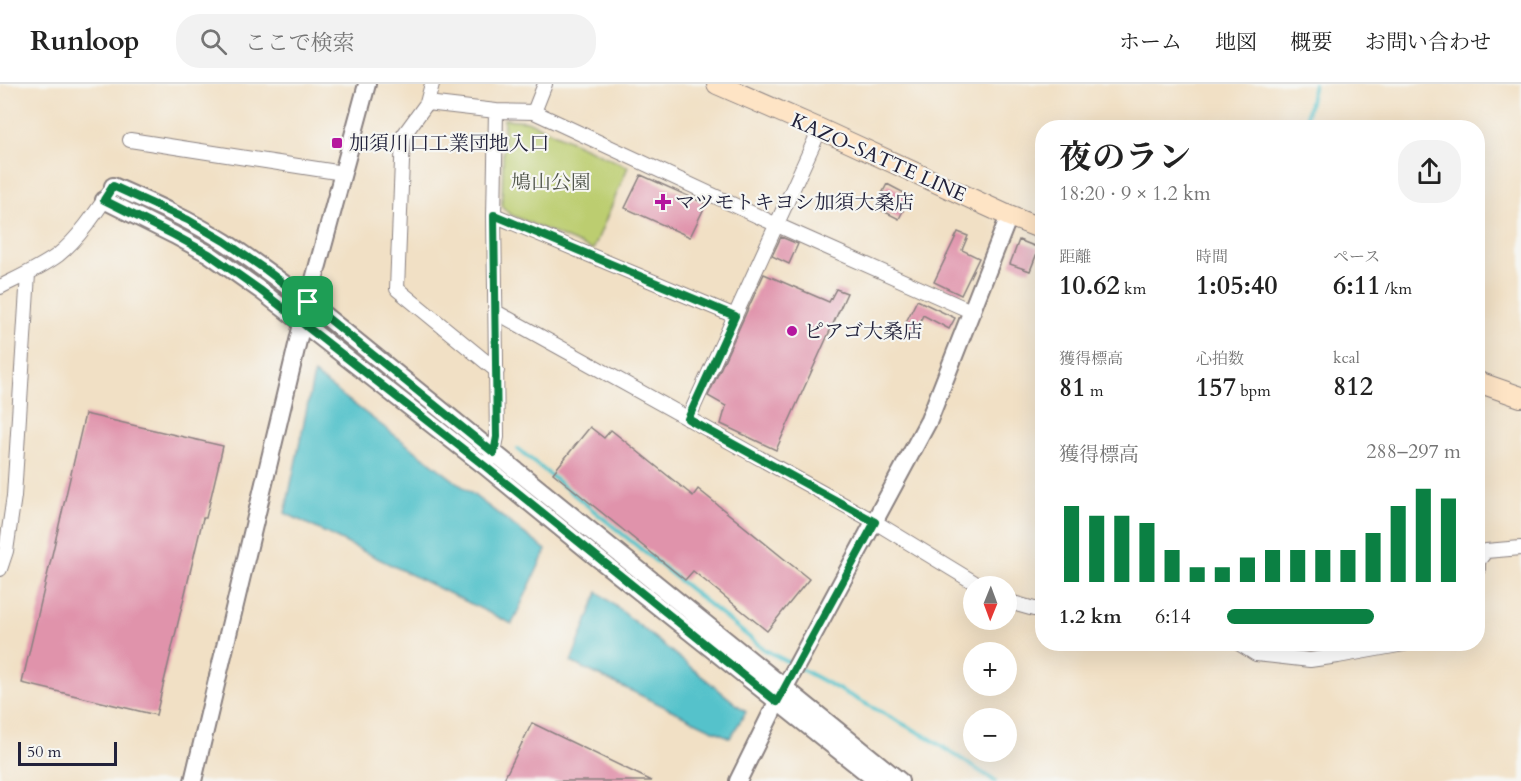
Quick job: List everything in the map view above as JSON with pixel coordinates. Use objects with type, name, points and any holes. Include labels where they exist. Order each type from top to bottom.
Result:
[{"type":"main road","name":"KAZO-SATTE LINE","points":[[717,84],[1035,227]]},
{"type":"main road","points":[[1485,384],[1521,397]]},
{"type":"street","points":[[193,781],[302,324],[367,84]]},
{"type":"street","points":[[432,84],[427,103],[403,136],[397,289],[497,371]]},
{"type":"street","points":[[534,112],[545,84]]},
{"type":"street","points":[[427,103],[496,111],[534,112],[777,225],[973,312]]},
{"type":"street","points":[[490,460],[497,437],[494,215],[496,111]]},
{"type":"street","points":[[688,419],[820,129]]},
{"type":"street","points":[[130,140],[343,173]]},
{"type":"street","points":[[0,287],[28,274],[59,254],[77,236],[113,186],[188,220],[224,241],[308,302],[490,460],[781,695],[877,781]]},
{"type":"street","points":[[104,200],[209,254],[490,460]]},
{"type":"street","points":[[494,215],[735,316]]},
{"type":"street","points":[[738,781],[781,695],[929,420],[1010,216]]},
{"type":"street","points":[[0,569],[6,550],[14,496],[28,274]]},
{"type":"street","points":[[496,312],[875,522],[964,576]]},
{"type":"street","points":[[1485,551],[1521,548]]},
{"type":"street","points":[[1017,604],[1035,609]]},
{"type":"street","points":[[1252,651],[1257,654],[1310,660],[1366,651]]},
{"type":"street","points":[[781,695],[900,781]]},
{"type":"green space","name":"鳩山公園","points":[[504,119],[527,121],[628,167],[593,250],[509,214],[502,206]]},
{"type":"water","points":[[314,374],[546,550],[512,624],[285,513]]},
{"type":"water","points":[[598,592],[746,712],[730,738],[571,662]]},
{"type":"building","points":[[641,175],[706,204],[690,237],[625,208]]},
{"type":"building","points":[[887,184],[910,196],[899,219],[875,207]]},
{"type":"building","points":[[958,232],[968,236],[962,250],[979,258],[961,295],[934,282]]},
{"type":"building","points":[[781,237],[798,244],[789,264],[772,256]]},
{"type":"building","points":[[1019,240],[1035,246],[1035,258],[1030,271],[1010,264]]},
{"type":"building","points":[[764,274],[829,302],[836,289],[847,293],[776,450],[721,424],[726,406],[708,396]]},
{"type":"building","points":[[917,300],[955,318],[949,329],[923,315],[917,329],[905,324]]},
{"type":"building","points":[[85,414],[223,446],[206,518],[203,518],[156,715],[22,683]]},
{"type":"building","points":[[590,427],[604,438],[611,430],[693,496],[698,489],[809,579],[767,631],[693,571],[685,580],[553,473]]},
{"type":"building","points":[[532,723],[652,781],[503,781]]},
{"type":"waterway","points":[[1306,120],[1314,84]]},
{"type":"waterway","points":[[518,449],[765,650],[792,664]]},
{"type":"waterway","points":[[801,669],[929,738],[995,781]]},
{"type":"place","name":"加須川口工業団地入口","points":[[337,143]]},
{"type":"place","name":"マツモトキヨシ加須大桑店","points":[[663,202]]},
{"type":"place","name":"ピアゴ大桑店","points":[[792,331]]},
{"type":"route","points":[[113,186],[188,220],[224,241],[308,302],[494,453],[497,437],[497,371],[494,215],[735,316],[688,419],[875,522],[777,702],[486,467],[260,290],[209,254],[104,200],[113,186]]}]
